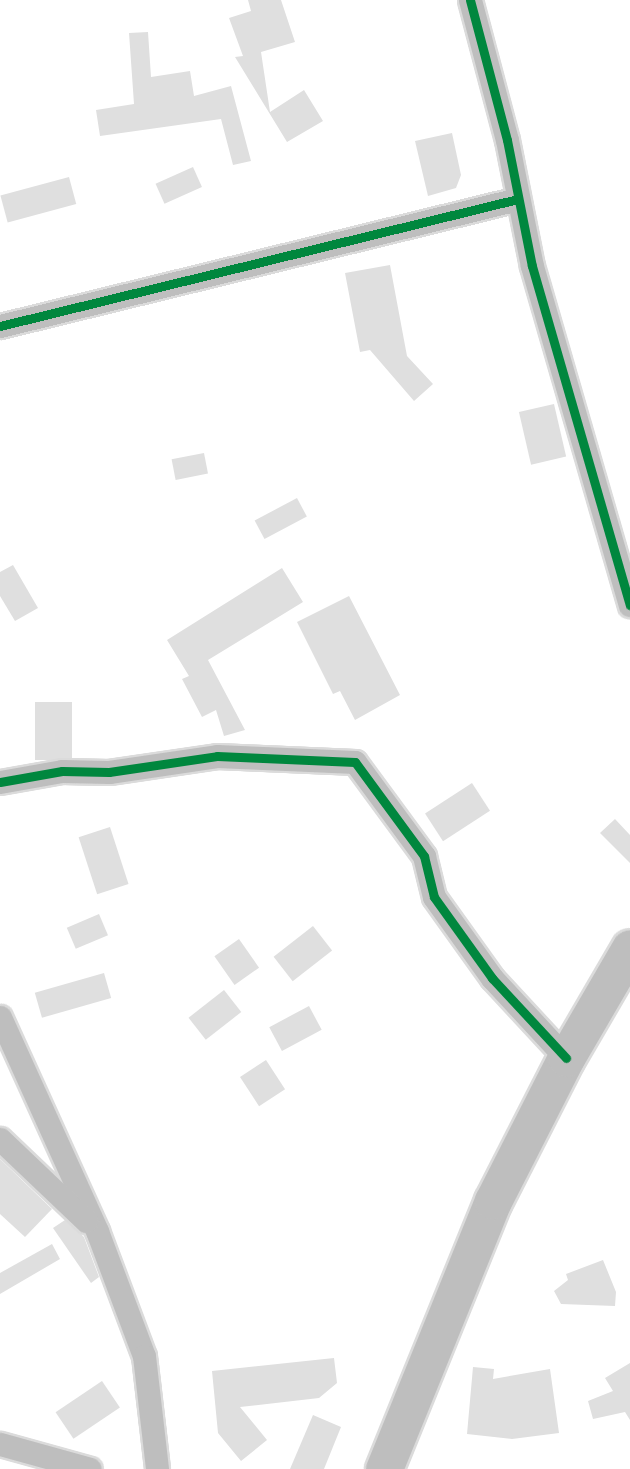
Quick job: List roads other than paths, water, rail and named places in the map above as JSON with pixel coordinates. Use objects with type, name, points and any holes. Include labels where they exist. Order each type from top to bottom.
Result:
[{"type":"main road","points":[[384,1469],[493,1201],[566,1058],[630,948]]},
{"type":"street","points":[[470,0],[532,266],[630,606]]},
{"type":"street","points":[[0,326],[518,199]]},
{"type":"street","points":[[0,782],[62,771],[109,772],[217,756],[355,762],[424,856],[434,897],[492,978],[566,1058]]},
{"type":"street","points":[[0,1017],[97,1231],[144,1356],[157,1469]]},
{"type":"street","points":[[0,1139],[97,1231]]},
{"type":"street","points":[[0,1444],[90,1469]]}]
